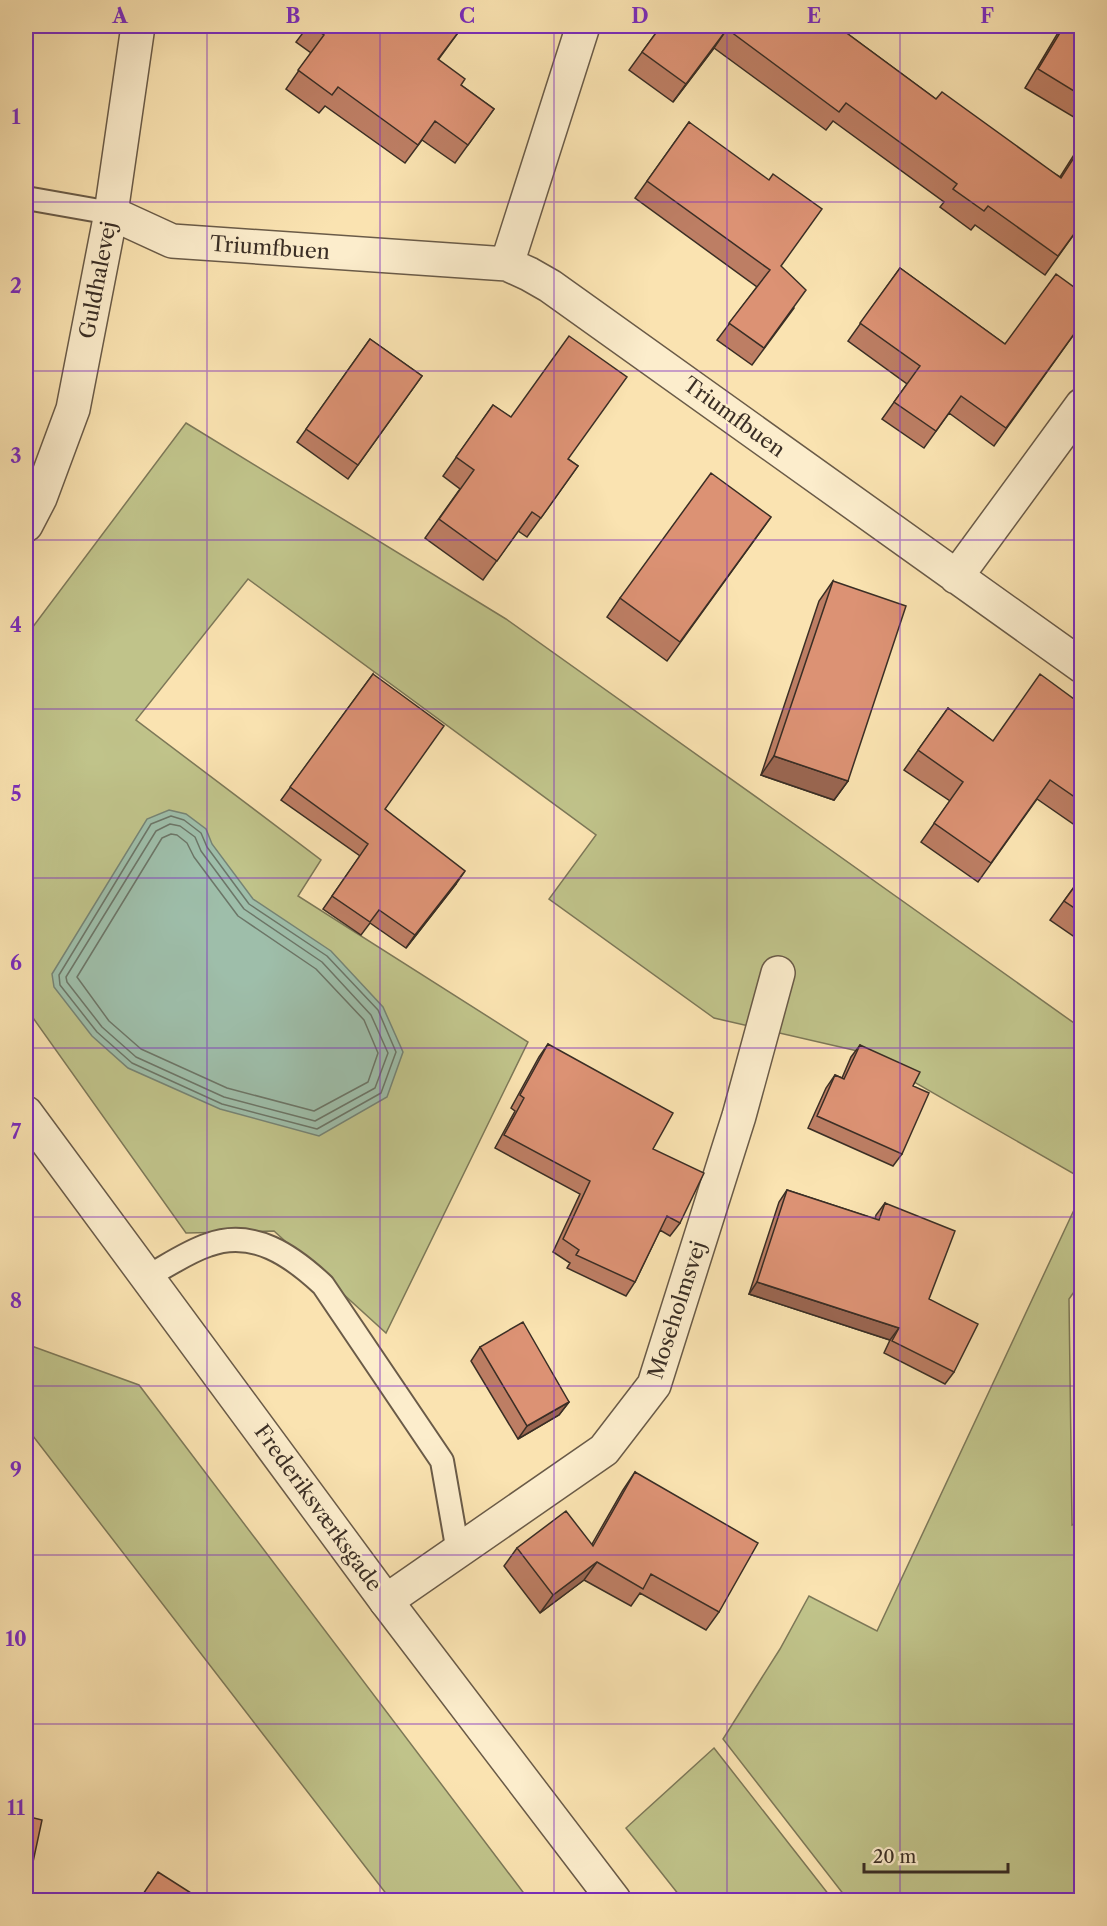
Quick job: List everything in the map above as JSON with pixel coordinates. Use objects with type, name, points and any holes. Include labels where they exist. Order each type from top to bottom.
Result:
[{"type":"street","name":"Guldhalevej","points":[[26,525],[40,498],[74,409],[111,213],[138,26]]},
{"type":"street","points":[[507,264],[583,26]]},
{"type":"street","name":"Triumfbuen","points":[[111,213],[172,241],[507,264],[529,274],[550,286],[1082,666]]},
{"type":"street","points":[[956,577],[1082,405]]},
{"type":"street","name":"Moseholmsvej","points":[[386,1601],[604,1450],[654,1385],[739,1116],[778,973]]},
{"type":"street","name":"Frederiksværksgade","points":[[26,1113],[386,1601],[614,1900]]},
{"type":"lane","points":[[26,198],[111,213]]},
{"type":"lane","points":[[147,1277],[207,1245],[225,1240],[242,1239],[263,1245],[283,1252],[303,1267],[323,1285],[442,1461],[458,1552]]},
{"type":"green space","points":[[186,423],[506,619],[1081,1028],[1081,1178],[862,1052],[714,1018],[549,899],[596,835],[248,579],[136,720],[321,860],[298,896],[528,1042],[386,1333],[274,1231],[186,1233],[26,1008],[26,636]]},
{"type":"green space","points":[[1081,1195],[1081,1282],[1069,1299],[1072,1525],[1082,1520],[1081,1900],[848,1900],[723,1739],[780,1649],[809,1596],[877,1631]]},
{"type":"green space","points":[[26,1344],[139,1385],[529,1900],[391,1900],[26,1427]]},
{"type":"green space","points":[[714,1748],[833,1900],[683,1900],[626,1828]]},
{"type":"water","points":[[169,810],[186,814],[206,829],[212,844],[253,899],[331,951],[383,1007],[403,1052],[387,1097],[319,1136],[220,1109],[128,1068],[92,1036],[54,987],[52,974],[147,819]]},
{"type":"building","points":[[311,26],[463,26],[438,59],[465,79],[461,85],[494,109],[468,145],[435,121],[418,145],[338,87],[332,95],[298,70],[324,35]]},
{"type":"building","points":[[661,26],[837,26],[936,99],[942,92],[1061,178],[1082,145],[1082,223],[1058,256],[988,206],[984,211],[953,189],[957,184],[846,103],[839,112],[727,29],[686,84],[642,52]]},
{"type":"building","points":[[1064,26],[1082,26],[1082,96],[1038,69]]},
{"type":"building","points":[[689,122],[769,180],[773,174],[822,209],[781,266],[806,290],[764,348],[729,323],[770,270],[647,181]]},
{"type":"building","points":[[900,268],[1005,344],[1056,274],[1082,293],[1082,323],[1006,428],[961,396],[936,431],[894,402],[920,366],[860,323]]},
{"type":"building","points":[[569,336],[627,377],[568,459],[578,466],[541,518],[532,512],[497,561],[439,519],[474,470],[456,457],[493,405],[511,417]]},
{"type":"building","points":[[370,339],[422,376],[358,465],[306,429]]},
{"type":"building","points":[[711,473],[771,517],[680,642],[620,598]]},
{"type":"building","points":[[833,581],[906,606],[848,781],[774,756]]},
{"type":"building","points":[[373,674],[444,726],[385,809],[465,871],[415,935],[379,910],[370,922],[332,896],[368,844],[290,787]]},
{"type":"building","points":[[1040,674],[1082,705],[1082,802],[1050,780],[991,863],[934,823],[963,782],[918,750],[948,708],[993,741]]},
{"type":"building","points":[[1082,876],[1082,913],[1064,901]]},
{"type":"building","points":[[548,1044],[673,1113],[653,1149],[704,1173],[680,1223],[667,1216],[635,1282],[576,1255],[579,1250],[563,1239],[590,1181],[504,1135],[524,1098],[520,1095]]},
{"type":"building","points":[[860,1045],[920,1072],[913,1086],[929,1093],[902,1154],[817,1116],[835,1075],[844,1079]]},
{"type":"building","points":[[787,1190],[879,1220],[885,1203],[955,1231],[929,1299],[978,1324],[954,1372],[892,1341],[899,1328],[757,1282]]},
{"type":"building","points":[[523,1322],[569,1402],[527,1426],[480,1347]]},
{"type":"building","points":[[635,1472],[758,1543],[719,1612],[651,1574],[643,1589],[597,1562],[553,1595],[517,1548],[566,1511],[593,1546]]},
{"type":"building","points":[[26,1816],[42,1820],[27,1890],[26,1889]]},
{"type":"building","points":[[158,1872],[202,1900],[139,1900]]}]
